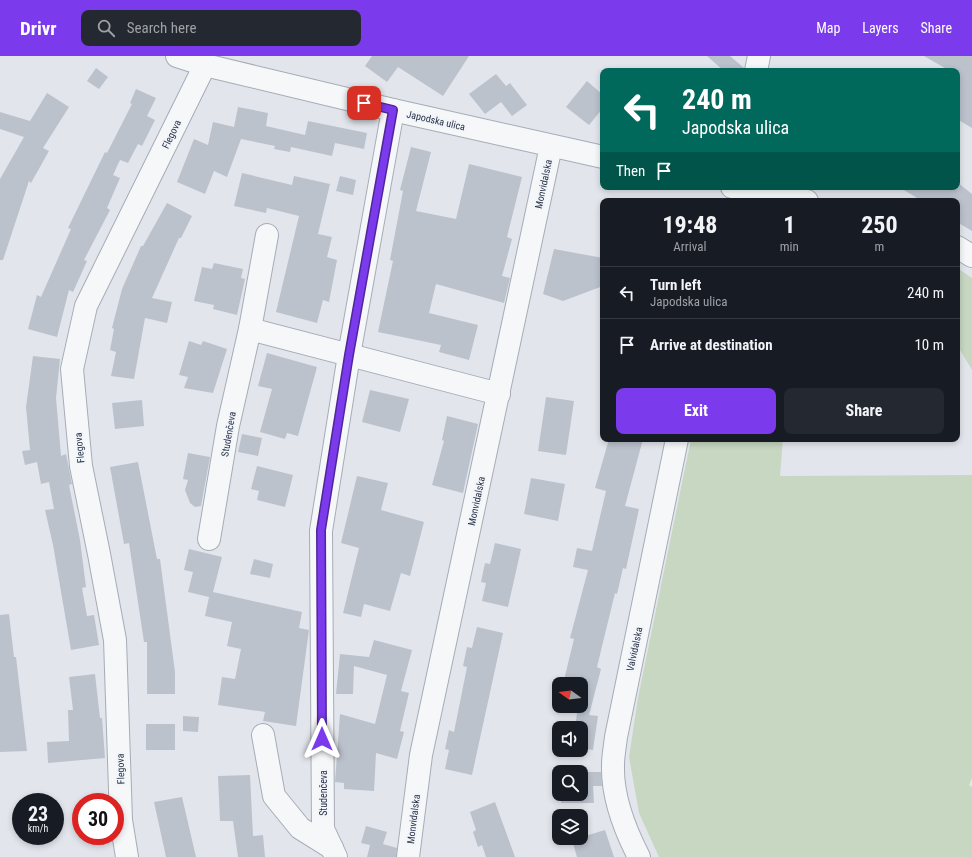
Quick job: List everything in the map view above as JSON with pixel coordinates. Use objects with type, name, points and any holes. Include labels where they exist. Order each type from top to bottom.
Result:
[{"type":"street","name":"Japodska ulica","points":[[177,56],[204,65],[393,110],[600,156]]},
{"type":"street","points":[[757,68],[759,56]]},
{"type":"street","name":"Flegova","points":[[127,857],[121,820],[115,640],[81,466],[72,369],[86,306],[204,65]]},
{"type":"street","name":"Studenčeva","points":[[334,852],[323,829],[321,530],[349,355],[393,110]]},
{"type":"street","name":"Monvidalska","points":[[408,857],[421,755],[551,146]]},
{"type":"street","points":[[748,190],[791,198]]},
{"type":"street","name":"Studenčeva","points":[[209,539],[228,426],[250,329],[267,235]]},
{"type":"street","points":[[960,249],[972,256]]},
{"type":"street","points":[[250,329],[499,394]]},
{"type":"street","name":"Valvidalska","points":[[639,857],[618,804],[613,766],[616,737],[676,442]]},
{"type":"street","name":"Studenčeva","points":[[263,735],[274,796],[300,828],[334,852]]},
{"type":"green space","points":[[960,270],[972,278],[972,370],[960,350]]},
{"type":"green space","points":[[690,442],[783,442],[780,476],[972,475],[972,778],[969,785],[972,787],[972,857],[659,857],[639,813],[629,757],[638,698]]},
{"type":"building","points":[[372,56],[469,56],[443,96],[398,67],[387,82],[365,66]]},
{"type":"building","points":[[707,56],[730,56],[744,68],[721,68]]},
{"type":"building","points":[[924,56],[972,56],[972,128],[960,121],[960,68],[945,68]]},
{"type":"building","points":[[96,68],[108,77],[99,89],[87,81]]},
{"type":"building","points":[[496,74],[506,86],[510,83],[527,105],[512,116],[501,102],[485,114],[469,94]]},
{"type":"building","points":[[587,81],[600,92],[600,112],[589,125],[566,107]]},
{"type":"building","points":[[136,89],[156,98],[147,116],[155,120],[142,146],[138,144],[128,163],[120,160],[113,175],[120,178],[107,208],[110,210],[84,260],[87,261],[73,292],[69,290],[57,337],[28,329],[37,295],[41,297],[71,229],[68,228],[105,152],[107,153],[132,104],[130,103]]},
{"type":"building","points":[[47,93],[69,107],[43,148],[49,151],[31,183],[29,181],[3,260],[0,260],[0,179],[24,137],[0,129],[0,112],[30,121]]},
{"type":"building","points":[[238,107],[268,113],[266,126],[305,135],[308,121],[367,133],[364,149],[335,143],[332,156],[291,147],[290,152],[274,149],[275,146],[241,139],[227,177],[214,171],[205,194],[177,182],[194,139],[208,145],[213,122],[234,127]]},
{"type":"building","points":[[411,147],[431,152],[416,211],[456,219],[469,164],[522,177],[507,237],[512,239],[502,276],[510,278],[504,303],[436,284],[429,313],[478,325],[469,360],[439,352],[441,345],[378,332],[393,261],[390,260],[403,191],[400,190]]},
{"type":"building","points":[[242,173],[292,185],[294,176],[330,184],[318,234],[332,237],[327,257],[337,260],[329,302],[323,300],[317,323],[276,312],[299,216],[267,208],[266,213],[234,206]]},
{"type":"building","points":[[340,176],[356,180],[353,195],[336,191]]},
{"type":"building","points":[[960,184],[972,194],[972,231],[960,224],[960,198],[917,198],[904,190],[960,190]]},
{"type":"building","points":[[167,203],[192,216],[181,238],[179,238],[152,298],[172,302],[167,323],[145,318],[134,379],[111,376],[116,352],[110,350],[114,329],[112,328],[122,289],[141,246],[143,246]]},
{"type":"building","points":[[554,249],[600,257],[600,287],[563,301],[543,294]]},
{"type":"building","points":[[214,263],[243,269],[241,278],[245,279],[237,315],[213,309],[214,305],[194,301],[202,267],[212,269]]},
{"type":"building","points":[[189,341],[201,345],[203,341],[227,349],[213,393],[184,388],[188,377],[179,375]]},
{"type":"building","points":[[267,353],[317,367],[298,436],[287,433],[285,439],[260,432],[272,389],[258,386]]},
{"type":"building","points":[[33,356],[60,359],[56,398],[61,456],[66,454],[72,484],[69,485],[80,540],[86,587],[82,588],[87,616],[94,615],[99,645],[71,650],[53,545],[45,510],[54,509],[49,482],[41,484],[37,462],[25,465],[22,451],[30,450],[26,407]]},
{"type":"building","points":[[370,390],[409,399],[400,432],[362,422]]},
{"type":"building","points":[[546,397],[574,401],[566,455],[538,451]]},
{"type":"building","points":[[142,400],[144,426],[115,429],[112,403]]},
{"type":"building","points":[[447,416],[478,424],[463,493],[432,485],[444,441],[442,440]]},
{"type":"building","points":[[242,434],[262,438],[258,456],[238,452]]},
{"type":"building","points":[[608,442],[642,442],[625,506],[639,509],[626,569],[623,568],[617,594],[615,593],[597,667],[601,669],[589,715],[598,716],[593,750],[588,749],[588,721],[576,721],[577,713],[588,713],[588,677],[565,677],[574,639],[570,638],[588,570],[573,567],[577,548],[592,551],[606,491],[595,488]]},
{"type":"building","points":[[188,453],[210,457],[201,506],[195,507],[190,503],[185,490],[188,480],[183,479]]},
{"type":"building","points":[[138,462],[157,559],[160,559],[175,672],[175,694],[147,694],[147,642],[144,642],[129,543],[124,544],[110,467]]},
{"type":"building","points":[[257,466],[293,475],[285,507],[257,500],[259,491],[251,489]]},
{"type":"building","points":[[357,476],[388,483],[381,510],[424,522],[410,576],[401,573],[390,611],[364,604],[361,617],[343,613],[359,548],[341,543]]},
{"type":"building","points":[[531,478],[565,484],[558,521],[524,514]]},
{"type":"building","points":[[495,543],[521,549],[508,607],[482,601],[486,583],[481,582],[485,563],[490,564]]},
{"type":"building","points":[[189,549],[222,557],[213,592],[302,612],[299,628],[309,630],[296,726],[263,721],[265,712],[218,705],[222,677],[235,679],[241,649],[227,646],[232,622],[205,616],[209,597],[188,592],[193,572],[184,570]]},
{"type":"building","points":[[254,559],[273,564],[270,578],[250,574]]},
{"type":"building","points":[[9,614],[14,657],[16,657],[27,751],[0,752],[0,615]]},
{"type":"building","points":[[477,627],[503,633],[472,775],[445,769],[449,750],[445,749],[449,730],[454,732],[467,667],[463,666],[467,647],[472,648]]},
{"type":"building","points":[[374,640],[412,650],[401,691],[409,693],[400,731],[404,732],[397,759],[376,753],[374,791],[344,789],[344,783],[335,782],[340,714],[375,724],[387,675],[354,666],[353,694],[336,694],[340,654],[369,657]]},
{"type":"building","points":[[95,674],[100,718],[102,718],[105,758],[48,763],[47,742],[69,741],[68,710],[73,710],[69,677]]},
{"type":"building","points":[[183,716],[199,717],[198,732],[183,731]]},
{"type":"building","points":[[146,724],[175,724],[175,750],[146,750]]},
{"type":"building","points":[[588,772],[601,772],[602,786],[593,786],[594,803],[561,803],[561,801],[588,801]]},
{"type":"building","points":[[250,775],[253,836],[263,835],[265,857],[238,857],[233,821],[220,821],[218,776]]},
{"type":"building","points":[[182,797],[196,857],[166,857],[154,802]]},
{"type":"building","points":[[495,802],[515,857],[486,857],[482,845],[478,847],[473,832],[476,830],[470,812]]},
{"type":"building","points":[[366,826],[387,832],[383,844],[397,848],[396,857],[367,857],[370,845],[361,843]]},
{"type":"building","points":[[605,830],[614,857],[577,857],[573,845],[588,845],[588,835]]},
{"type":"route","points":[[322,739],[321,530],[349,355],[393,110],[364,103]]}]
